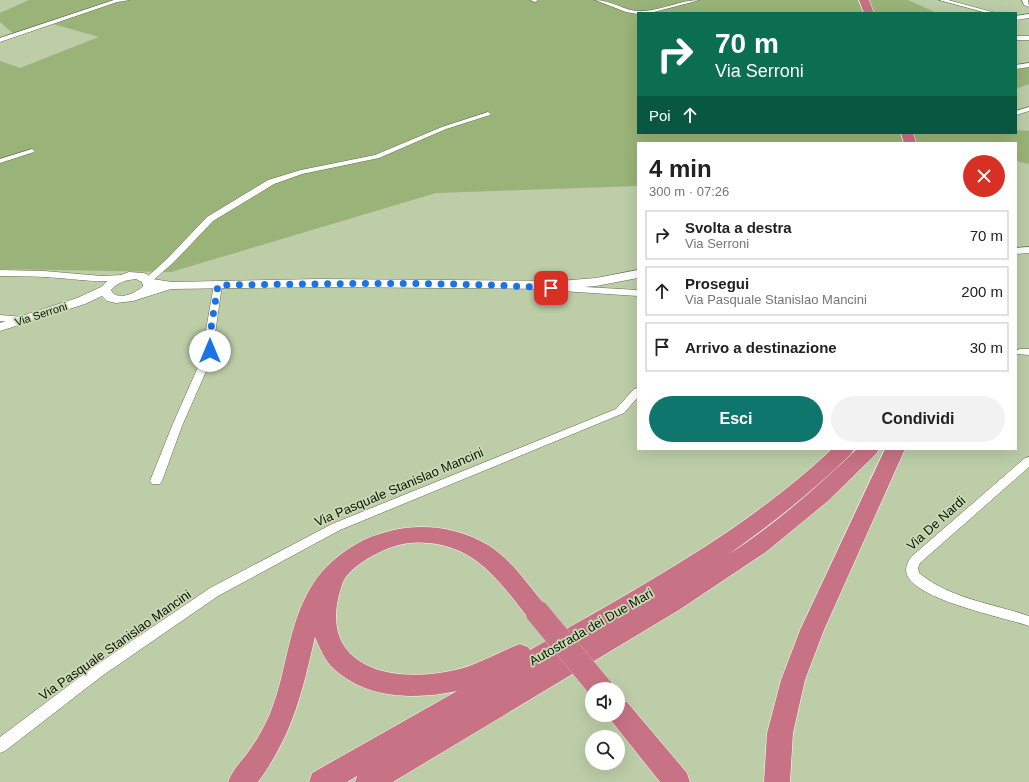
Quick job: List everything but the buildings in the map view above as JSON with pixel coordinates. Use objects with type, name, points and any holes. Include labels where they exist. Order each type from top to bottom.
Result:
[{"type":"highway","name":"Autostrada dei Due Mari","points":[[322,782],[696,565],[743,533],[805,486],[843,450]]},
{"type":"highway","name":"Autostrada dei Due Mari","points":[[368,782],[671,603],[758,546],[821,496],[868,450]]},
{"type":"highway","points":[[777,782],[780,733],[795,674],[812,630],[895,450]]},
{"type":"highway","points":[[334,575],[325,604],[324,628],[334,652],[344,663],[356,673],[382,682],[417,686],[435,684],[474,675],[512,659],[650,580],[805,486]]},
{"type":"highway","points":[[241,782],[260,757],[272,736],[289,694],[308,619],[314,603],[322,589],[346,562],[357,554],[370,546],[394,537],[424,534],[452,537],[474,548],[490,559],[538,613],[595,682]]},
{"type":"highway","points":[[625,719],[677,782]]},
{"type":"main road","points":[[1017,251],[1029,250]]},
{"type":"main road","name":"Via Serroni","points":[[106,288],[123,299],[172,286],[319,283],[563,287],[637,274]]},
{"type":"main road","name":"Via Serroni","points":[[0,327],[81,301],[106,288],[110,283],[122,278],[148,278],[172,286]]},
{"type":"main road","points":[[143,293],[147,289],[148,278]]},
{"type":"street","points":[[0,40],[116,2],[127,0]]},
{"type":"street","points":[[598,0],[628,11],[644,12],[697,0]]},
{"type":"street","points":[[942,0],[989,12]]},
{"type":"street","points":[[1025,0],[1026,4],[1029,5]]},
{"type":"street","points":[[1017,18],[1029,16]]},
{"type":"street","points":[[1017,33],[1027,38]]},
{"type":"street","points":[[1017,68],[1029,65]]},
{"type":"street","points":[[1017,112],[1029,109]]},
{"type":"street","points":[[148,278],[171,260],[210,219],[271,182],[301,172],[377,157],[444,128],[488,114]]},
{"type":"street","points":[[0,161],[32,151]]},
{"type":"street","points":[[0,273],[44,274],[106,288]]},
{"type":"street","points":[[156,481],[177,426],[210,351],[209,341],[218,285]]},
{"type":"street","points":[[563,287],[637,293]]},
{"type":"street","points":[[0,318],[24,320]]},
{"type":"street","name":"Via Pasquale Stanislao Mancini","points":[[0,746],[97,672],[214,592],[336,527],[620,411],[637,393]]},
{"type":"street","name":"Via De Nardi","points":[[1029,461],[915,560],[912,568],[913,575],[920,582],[934,590],[967,603],[1029,621]]},
{"type":"green space","points":[[29,0],[908,0],[935,12],[637,12],[637,134],[1017,134],[1017,130],[1029,131],[1029,164],[1017,161],[1017,142],[637,142],[637,186],[436,193],[171,272],[0,269],[0,61],[20,68],[99,37],[53,24],[15,35],[0,22],[0,13]]},
{"type":"green space","points":[[1029,67],[1029,84],[1017,89],[1017,69]]},
{"type":"route","points":[[210,351],[209,341],[218,285],[334,283],[506,285],[551,288]]}]
